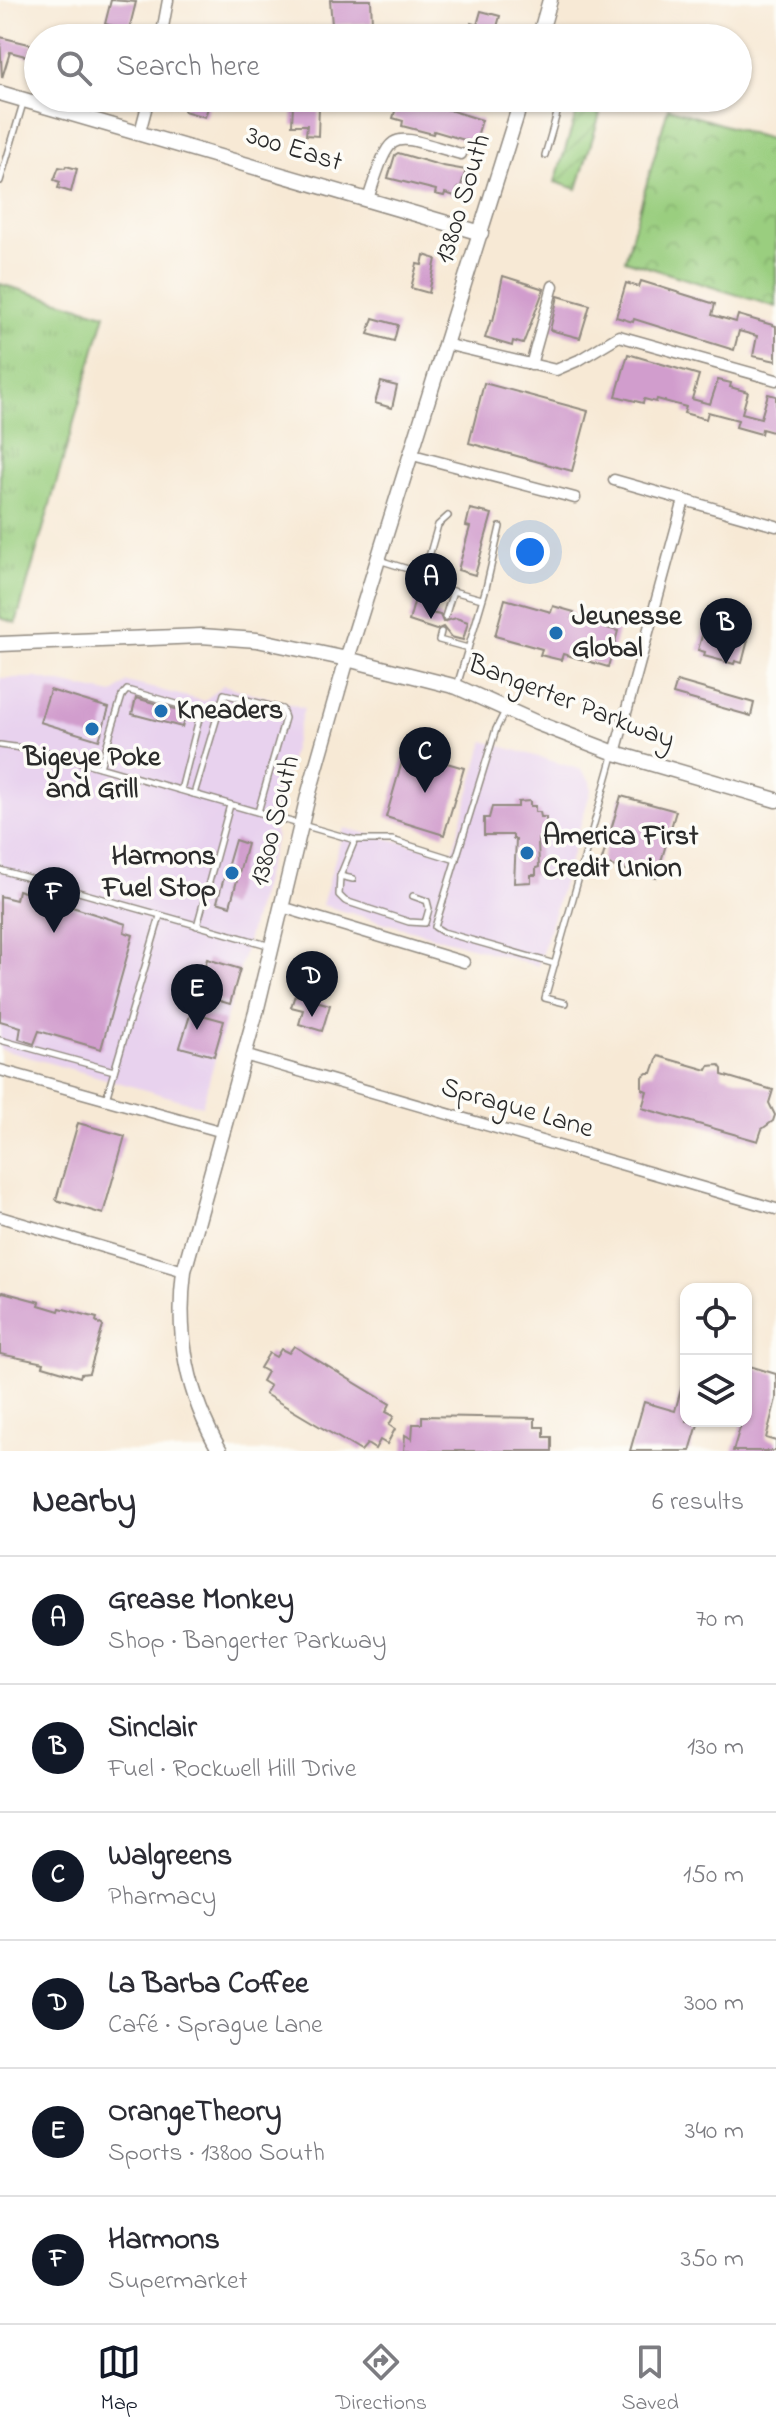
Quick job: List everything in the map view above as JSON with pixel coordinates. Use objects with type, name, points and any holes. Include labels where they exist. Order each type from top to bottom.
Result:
[{"type":"main road","points":[[543,24],[550,0]]},
{"type":"main road","name":"300 East","points":[[0,93],[24,99]]},
{"type":"main road","name":"300 East","points":[[70,112],[481,233]]},
{"type":"main road","name":"13800 South","points":[[220,1451],[205,1426],[188,1374],[181,1337],[180,1304],[184,1271],[347,659],[518,112]]},
{"type":"main road","name":"Bangerter Parkway","points":[[0,644],[201,636],[257,640],[457,687],[615,753],[776,800]]},
{"type":"street","points":[[164,24],[168,0]]},
{"type":"street","points":[[140,132],[145,112]]},
{"type":"street","points":[[368,199],[389,143],[401,138],[461,154]]},
{"type":"street","points":[[531,365],[553,286]]},
{"type":"street","points":[[445,344],[556,370],[619,336],[776,380]]},
{"type":"street","points":[[409,454],[575,498]]},
{"type":"street","points":[[614,480],[776,526]]},
{"type":"street","points":[[615,753],[684,500]]},
{"type":"street","points":[[282,907],[464,962]]},
{"type":"street","name":"Sprague Lane","points":[[244,1055],[776,1209]]},
{"type":"street","points":[[0,1070],[223,1132]]},
{"type":"street","points":[[0,1217],[184,1271]]},
{"type":"lane","points":[[0,181],[24,99]]},
{"type":"lane","points":[[545,155],[557,112]]},
{"type":"lane","points":[[448,516],[438,525],[424,574],[427,584],[482,599]]},
{"type":"lane","points":[[457,687],[500,527]]},
{"type":"lane","points":[[376,560],[424,574]]},
{"type":"lane","points":[[445,617],[453,591]]},
{"type":"lane","points":[[441,632],[439,640],[468,648]]},
{"type":"lane","points":[[100,767],[122,696],[127,690],[184,704],[201,711],[181,790]]},
{"type":"lane","points":[[194,794],[224,694],[233,694],[282,709],[285,718],[258,812]]},
{"type":"lane","points":[[435,927],[496,729],[507,708]]},
{"type":"lane","points":[[0,745],[43,751],[355,840],[392,840],[456,860]]},
{"type":"lane","points":[[565,1003],[545,998],[615,753]]},
{"type":"lane","points":[[197,926],[230,805]]},
{"type":"lane","points":[[355,840],[340,876],[339,895],[345,901],[555,964]]},
{"type":"lane","points":[[0,870],[272,946]]},
{"type":"lane","points":[[340,876],[353,879]]},
{"type":"lane","points":[[413,896],[427,901],[429,909],[425,923]]},
{"type":"lane","points":[[106,1099],[160,916]]},
{"type":"lane","points":[[0,1040],[114,1071]]},
{"type":"shaded area","points":[[0,678],[37,678],[113,694],[127,682],[204,701],[223,685],[304,708],[273,822],[276,836],[202,1106],[0,1049]]},
{"type":"shaded area","points":[[484,741],[582,770],[590,781],[591,790],[538,966],[322,905],[344,828],[452,854]]},
{"type":"green space","points":[[577,112],[600,114],[577,189],[555,182]]},
{"type":"green space","points":[[667,112],[681,112],[776,141],[776,307],[625,260]]},
{"type":"green space","points":[[0,284],[105,314],[16,623],[0,618]]},
{"type":"building","points":[[111,0],[136,2],[130,24],[105,24]]},
{"type":"building","points":[[330,0],[371,0],[372,23],[332,24]]},
{"type":"building","points":[[481,11],[500,16],[498,24],[477,24]]},
{"type":"building","points":[[0,37],[24,43],[24,56],[10,52],[2,78]]},
{"type":"building","points":[[188,112],[207,112],[205,117]]},
{"type":"building","points":[[293,112],[319,112],[318,136],[306,135],[307,125],[292,125]]},
{"type":"building","points":[[395,112],[456,112],[482,120],[475,143],[402,126],[403,121],[393,118]]},
{"type":"building","points":[[398,153],[466,170],[460,189],[455,196],[445,193],[444,196],[435,194],[436,190],[388,178]]},
{"type":"building","points":[[59,167],[77,169],[71,192],[58,188],[60,182],[54,180]]},
{"type":"building","points":[[424,255],[436,259],[429,293],[411,288],[417,264],[422,265]]},
{"type":"building","points":[[503,276],[544,289],[523,344],[513,341],[512,346],[485,338],[493,321]]},
{"type":"building","points":[[641,281],[715,304],[712,315],[736,322],[738,315],[776,326],[776,361],[753,356],[757,336],[739,331],[734,350],[634,319],[633,322],[616,317],[626,283],[639,287]]},
{"type":"building","points":[[558,296],[590,305],[580,338],[550,330]]},
{"type":"building","points":[[373,318],[398,325],[394,341],[368,334]]},
{"type":"building","points":[[628,354],[699,375],[692,399],[710,404],[718,380],[731,383],[730,387],[748,392],[742,413],[761,418],[768,394],[776,396],[776,433],[762,429],[761,434],[736,427],[738,420],[708,412],[706,419],[684,413],[686,407],[657,399],[656,402],[644,399],[643,403],[616,396]]},
{"type":"building","points":[[381,382],[397,386],[392,408],[375,403]]},
{"type":"building","points":[[484,383],[588,411],[572,471],[469,443]]},
{"type":"building","points":[[470,509],[492,514],[475,575],[458,570],[470,527],[466,526]]},
{"type":"building","points":[[415,599],[433,604],[430,613],[440,615],[443,622],[456,618],[468,622],[463,640],[451,637],[443,627],[436,630],[409,621]]},
{"type":"building","name":"Jeunesse Global","points":[[505,599],[551,612],[553,606],[574,612],[572,618],[618,631],[608,667],[563,654],[561,660],[540,655],[542,649],[495,636]]},
{"type":"building","points":[[707,618],[739,627],[740,634],[749,636],[742,663],[735,661],[734,664],[704,656],[705,652],[698,650]]},
{"type":"building","points":[[677,681],[754,703],[751,716],[673,694]]},
{"type":"building","points":[[50,690],[109,708],[99,740],[40,722]]},
{"type":"building","points":[[136,698],[186,712],[182,727],[132,714]]},
{"type":"building","points":[[412,753],[464,768],[444,835],[386,817],[403,758]]},
{"type":"building","points":[[621,796],[676,811],[656,878],[601,863]]},
{"type":"building","name":"America First Credit Union","points":[[530,801],[530,806],[535,806],[535,812],[546,817],[546,833],[541,833],[541,839],[538,839],[539,867],[536,868],[536,875],[531,875],[531,882],[514,883],[516,839],[513,835],[484,835],[484,818],[489,818],[492,807],[518,807],[518,802]]},
{"type":"building","name":"Harmons Fuel Stop","points":[[235,840],[247,844],[230,906],[217,902]]},
{"type":"building","points":[[18,890],[126,924],[124,932],[133,935],[101,1049],[39,1031],[34,1044],[19,1039],[21,1027],[0,1021],[0,896],[16,900]]},
{"type":"building","points":[[207,959],[240,969],[230,1004],[197,994]]},
{"type":"building","points":[[295,995],[330,1005],[322,1031],[299,1024],[303,1010],[291,1007]]},
{"type":"building","points":[[191,1012],[224,1021],[214,1056],[180,1047]]},
{"type":"building","points":[[658,1056],[707,1070],[709,1066],[719,1065],[722,1075],[773,1090],[769,1103],[775,1115],[773,1121],[762,1129],[758,1141],[642,1108],[647,1091],[642,1089],[642,1077],[652,1073]]},
{"type":"building","points":[[78,1123],[125,1136],[103,1214],[56,1200]]},
{"type":"building","points":[[3,1292],[40,1302],[39,1305],[59,1311],[60,1308],[97,1318],[96,1321],[103,1326],[89,1373],[80,1377],[43,1366],[44,1363],[0,1354],[0,1294]]},
{"type":"building","points":[[294,1346],[390,1404],[386,1412],[394,1416],[389,1425],[395,1429],[387,1444],[380,1440],[375,1449],[367,1444],[361,1451],[265,1394],[270,1386],[262,1381],[267,1372],[260,1368],[269,1353],[276,1357],[281,1349],[289,1353]]},
{"type":"building","points":[[752,1367],[776,1374],[776,1399],[766,1438],[776,1441],[776,1451],[733,1451],[740,1427],[752,1427]]},
{"type":"building","points":[[680,1393],[680,1427],[697,1427],[690,1451],[630,1451],[644,1402],[675,1411]]},
{"type":"building","points":[[422,1416],[535,1418],[535,1427],[544,1427],[544,1437],[552,1437],[552,1451],[404,1451],[405,1435],[412,1439],[413,1424],[422,1424]]},
{"type":"place","name":"Grease Monkey","points":[[431,619]]},
{"type":"place","name":"Jeunesse Global","points":[[556,633]]},
{"type":"place","name":"Sinclair","points":[[726,664]]},
{"type":"place","name":"Kneaders","points":[[161,711]]},
{"type":"place","name":"Bigeye Poke and Grill","points":[[92,729]]},
{"type":"place","name":"Walgreens","points":[[425,793]]},
{"type":"place","name":"America First Credit Union","points":[[527,853]]},
{"type":"place","name":"Harmons Fuel Stop","points":[[232,873]]},
{"type":"place","name":"Harmons","points":[[54,933]]},
{"type":"place","name":"La Barba Coffee","points":[[312,1017]]},
{"type":"place","name":"OrangeTheory","points":[[197,1030]]}]
